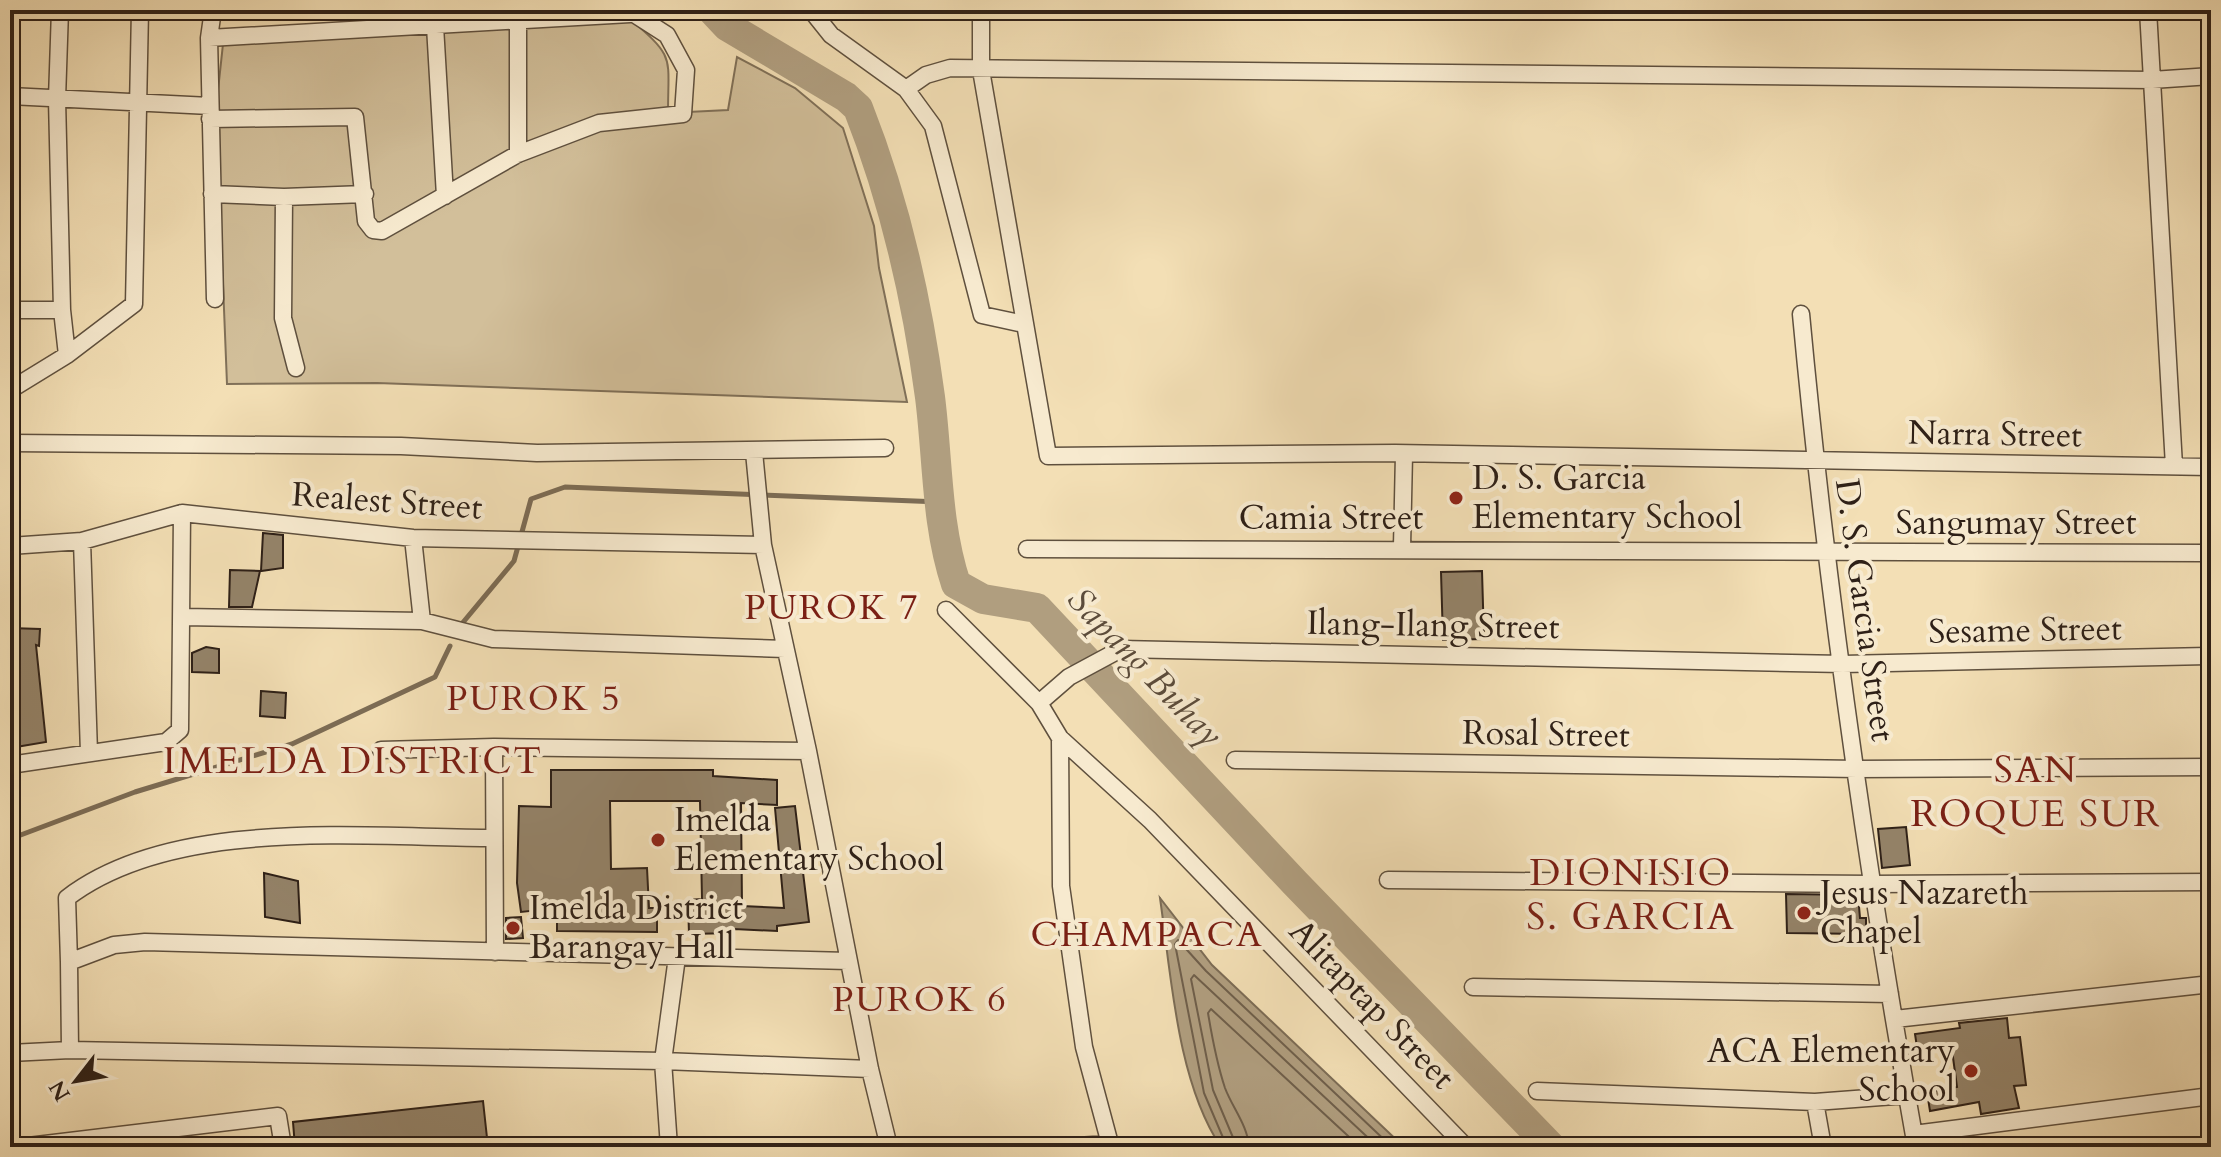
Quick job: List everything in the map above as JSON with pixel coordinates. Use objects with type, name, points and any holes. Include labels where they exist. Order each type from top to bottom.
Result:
[{"type":"street","points":[[60,10],[57,99],[62,310],[67,355]]},
{"type":"street","points":[[10,390],[67,355],[134,304],[140,10]]},
{"type":"street","points":[[213,10],[209,38],[215,299]]},
{"type":"street","points":[[811,10],[831,35],[906,89],[933,126],[982,315],[1024,324],[981,70],[981,10]]},
{"type":"street","points":[[2148,10],[2174,466]]},
{"type":"street","points":[[10,96],[210,112],[355,117],[366,221],[373,230],[382,231],[518,154],[599,123],[683,114],[686,70],[667,35],[629,12],[209,38]]},
{"type":"street","points":[[518,21],[518,154]]},
{"type":"street","points":[[435,26],[445,196]]},
{"type":"street","points":[[906,89],[926,75],[950,68],[2152,80],[2211,76]]},
{"type":"street","points":[[212,194],[284,197],[365,194]]},
{"type":"street","points":[[284,197],[283,318],[296,368]]},
{"type":"street","points":[[10,310],[62,310]]},
{"type":"street","name":"D. S. Garcia Street","points":[[1801,314],[1826,553],[1872,884],[1915,1141]]},
{"type":"street","name":"Narra Street","points":[[1024,324],[1048,456],[1404,454],[2211,467]]},
{"type":"street","points":[[10,443],[401,446],[537,453],[885,448]]},
{"type":"street","points":[[754,452],[763,545],[808,751],[870,1069],[889,1147]]},
{"type":"street","points":[[1402,547],[1404,454]]},
{"type":"street","points":[[10,765],[166,742],[180,730],[182,513]]},
{"type":"street","name":"Realest Street","points":[[10,546],[82,541],[182,513],[413,538],[763,545]]},
{"type":"street","points":[[413,538],[422,621]]},
{"type":"street","points":[[82,541],[89,753]]},
{"type":"street","name":"Camia Street","points":[[1027,549],[1402,547],[1826,553]]},
{"type":"street","name":"Sangumay Street","points":[[1826,553],[2206,553]]},
{"type":"street","name":"Alitaptap Street","points":[[946,610],[1039,703],[1060,738],[1161,831],[1466,1147]]},
{"type":"street","points":[[183,617],[422,621],[493,639],[785,649]]},
{"type":"street","name":"Ilang-Ilang Street","points":[[1039,703],[1069,677],[1121,649],[1843,664]]},
{"type":"street","name":"Sesame Street","points":[[1843,664],[2208,656]]},
{"type":"street","points":[[1060,738],[1061,886],[1084,1047],[1111,1146],[1060,1147]]},
{"type":"street","points":[[381,750],[494,747],[808,751]]},
{"type":"street","points":[[494,747],[495,952]]},
{"type":"street","name":"Rosal Street","points":[[1235,760],[1857,769],[2211,767]]},
{"type":"street","points":[[70,1050],[67,898],[88,882],[161,851],[245,838],[494,838]]},
{"type":"street","points":[[1388,880],[1872,884],[2211,882]]},
{"type":"street","points":[[69,962],[114,945],[145,942],[848,961]]},
{"type":"street","points":[[669,1147],[663,1061],[677,957]]},
{"type":"street","points":[[1895,1019],[2211,984]]},
{"type":"street","points":[[1473,987],[1890,994]]},
{"type":"street","points":[[10,1053],[70,1050],[663,1061],[870,1069]]},
{"type":"street","points":[[1537,1091],[1815,1102],[1908,1095]]},
{"type":"street","points":[[1915,1141],[2211,1096]]},
{"type":"street","points":[[1815,1102],[1823,1147]]},
{"type":"street","points":[[20,1147],[278,1116],[283,1147]]},
{"type":"shaded area","points":[[630,19],[655,42],[666,59],[668,113],[728,110],[737,57],[795,88],[843,128],[874,226],[879,268],[907,402],[377,383],[227,384],[216,109],[223,44]]},
{"type":"water","points":[[1160,898],[1212,965],[1404,1147],[1221,1147],[1206,1121],[1185,1060]]},
{"type":"building","points":[[263,533],[283,535],[283,568],[261,571]]},
{"type":"building","points":[[230,570],[260,571],[252,607],[229,607]]},
{"type":"building","points":[[1482,571],[1484,639],[1443,640],[1441,572]]},
{"type":"building","points":[[10,628],[40,629],[39,646],[36,645],[46,742],[10,748]]},
{"type":"building","points":[[206,647],[219,649],[219,673],[192,672],[192,653]]},
{"type":"building","points":[[261,691],[286,693],[285,718],[260,716]]},
{"type":"building","points":[[551,770],[713,770],[713,776],[777,780],[777,805],[741,803],[742,906],[784,908],[775,808],[795,806],[809,922],[777,926],[777,931],[734,929],[734,933],[689,934],[688,900],[702,899],[700,801],[610,801],[611,869],[647,868],[649,908],[657,908],[657,932],[557,931],[557,908],[521,912],[517,883],[519,806],[551,807]]},
{"type":"building","points":[[1906,827],[1910,865],[1882,868],[1878,829]]},
{"type":"building","points":[[264,873],[298,881],[300,923],[265,917]]},
{"type":"building","points":[[1786,894],[1858,895],[1860,918],[1866,918],[1866,934],[1787,933]]},
{"type":"building","name":"Imelda District Barangay Hall","points":[[521,917],[523,938],[506,939],[506,918]]},
{"type":"building","name":"ACA Elementary School","points":[[2007,1018],[2009,1038],[2020,1037],[2026,1085],[2014,1086],[2019,1108],[1981,1114],[1979,1102],[1930,1111],[1927,1092],[1957,1087],[1952,1050],[1918,1054],[1915,1034],[1960,1028],[1959,1023]]},
{"type":"building","points":[[483,1101],[488,1147],[295,1147],[293,1122]]},
{"type":"waterway","name":"Sapang Buhay","points":[[712,10],[727,26],[846,97],[858,108],[883,178],[911,286],[930,397],[941,515],[956,584],[983,599],[1037,608],[1295,883],[1551,1147]]},
{"type":"waterway","points":[[460,626],[514,561],[531,499],[565,487],[940,502]]},
{"type":"waterway","points":[[10,839],[135,792],[292,744],[435,677],[450,646]]},
{"type":"place","name":"D. S. Garcia Elementary School","points":[[1456,498]]},
{"type":"place","name":"Imelda Elementary School","points":[[658,840]]},
{"type":"place","name":"Jesus Nazareth Chapel","points":[[1804,913]]},
{"type":"place","name":"Imelda District Barangay Hall","points":[[513,928]]},
{"type":"place","name":"ACA Elementary School","points":[[1971,1071]]},
{"type":"district","name":"PUROK 7","points":[[832,607]]},
{"type":"district","name":"PUROK 5","points":[[534,698]]},
{"type":"district","name":"IMELDA DISTRICT","points":[[353,761]]},
{"type":"district","name":"SAN ROQUE SUR","points":[[2036,792]]},
{"type":"district","name":"DIONISIO S. GARCIA","points":[[1631,895]]},
{"type":"district","name":"CHAMPACA","points":[[1147,934]]},
{"type":"district","name":"PUROK 6","points":[[920,999]]}]
